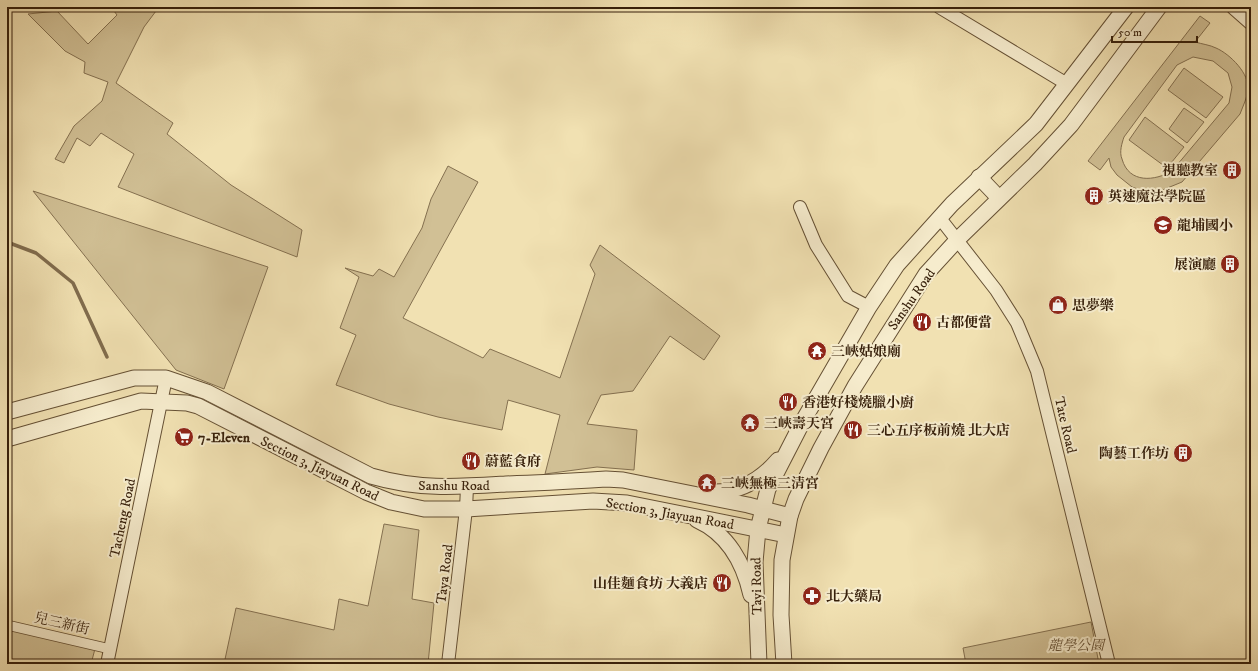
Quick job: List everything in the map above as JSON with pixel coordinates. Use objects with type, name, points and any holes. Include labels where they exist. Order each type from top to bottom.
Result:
[{"type":"street","points":[[939,7],[1067,84]]},
{"type":"street","name":"Sanshu Road","points":[[763,508],[768,489],[803,421],[869,307],[897,265],[939,217],[1036,124],[1126,7]]},
{"type":"street","name":"Sanshu Road","points":[[166,378],[207,392],[371,476],[396,484],[425,487],[606,479],[623,480],[763,508],[790,516],[796,499],[820,448],[854,386],[926,274],[958,239],[1035,164],[1071,125],[1160,7]]},
{"type":"street","points":[[1234,7],[1251,22]]},
{"type":"street","points":[[979,178],[999,198]]},
{"type":"street","points":[[800,207],[816,245],[848,296],[869,307]]},
{"type":"street","name":"Tate Road","points":[[939,217],[958,239],[996,290],[1017,323],[1037,371],[1108,664]]},
{"type":"street","points":[[7,412],[134,378],[166,378]]},
{"type":"street","name":"Tacheng Road","points":[[107,664],[166,378]]},
{"type":"street","name":"Section 3, Jiayuan Road","points":[[7,439],[141,401],[187,403],[198,406],[366,492],[391,502],[424,509],[593,501],[627,503],[786,535]]},
{"type":"street","points":[[670,490],[726,493],[746,487],[769,470],[803,421]]},
{"type":"street","name":"Taya Road","points":[[448,664],[466,508],[467,486]]},
{"type":"street","name":"Tayi Road","points":[[759,664],[756,619],[755,562],[758,529],[763,508]]},
{"type":"street","points":[[682,513],[705,524],[728,543],[740,563],[749,586],[756,619]]},
{"type":"street","name":"Tayi Road","points":[[784,664],[782,599],[783,550],[790,516]]},
{"type":"street","name":"兒三新街","points":[[7,625],[110,648]]},
{"type":"green space","points":[[111,7],[159,7],[144,27],[116,83],[173,123],[167,134],[231,185],[302,230],[297,257],[118,187],[134,154],[101,133],[90,146],[77,138],[64,163],[55,159],[74,126],[102,101],[108,82],[84,73],[85,62],[65,51],[28,14],[57,11],[88,44],[117,15]]},
{"type":"green space","points":[[1200,16],[1210,23],[1195,42],[1216,48],[1233,60],[1246,78],[1248,90],[1240,114],[1182,182],[1160,191],[1146,192],[1132,187],[1117,175],[1111,167],[1109,158],[1100,170],[1088,161]],"holes":[[[1193,57],[1213,61],[1228,73],[1232,87],[1229,103],[1172,171],[1158,177],[1151,178],[1143,178],[1130,173],[1125,167],[1121,156],[1121,148],[1124,137],[1177,65]]]},
{"type":"green space","points":[[1184,68],[1223,97],[1206,118],[1168,90]]},
{"type":"green space","points":[[1184,108],[1204,122],[1187,143],[1169,129]]},
{"type":"green space","points":[[1145,117],[1184,147],[1167,168],[1129,140]]},
{"type":"green space","points":[[448,166],[478,182],[403,318],[483,358],[490,349],[560,378],[595,274],[590,265],[600,245],[720,336],[704,360],[670,336],[633,391],[601,395],[587,424],[637,430],[634,470],[597,467],[545,474],[560,415],[508,400],[502,430],[438,417],[389,404],[336,385],[356,335],[340,328],[359,277],[345,268],[373,276],[379,269],[394,277],[422,228],[431,199]]},
{"type":"green space","points":[[33,191],[268,267],[224,389],[176,370]]},
{"type":"green space","points":[[384,524],[419,530],[412,599],[434,603],[428,664],[224,664],[236,608],[334,630],[339,599],[368,606]]},
{"type":"green space","name":"龍學公園","points":[[1091,622],[1099,664],[966,664],[963,648]]},
{"type":"green space","points":[[7,625],[96,645],[91,664],[7,664]]},
{"type":"waterway","points":[[7,242],[36,253],[73,283],[107,357]]},
{"type":"place","name":"視聽教室","points":[[1232,170]]},
{"type":"place","name":"英速魔法學院區","points":[[1094,196]]},
{"type":"place","name":"龍埔國小","points":[[1163,225]]},
{"type":"place","name":"展演廳","points":[[1230,264]]},
{"type":"place","name":"思夢樂","points":[[1058,305]]},
{"type":"place","name":"古都便當","points":[[922,322]]},
{"type":"place","name":"三峽姑娘廟","points":[[817,351]]},
{"type":"place","name":"香港好棧燒臘小廚","points":[[788,402]]},
{"type":"place","name":"三峽壽天宮","points":[[750,423]]},
{"type":"place","name":"三心五序板前燒 北大店","points":[[853,430]]},
{"type":"place","name":"7-Eleven","points":[[184,437]]},
{"type":"place","name":"陶藝工作坊","points":[[1183,453]]},
{"type":"place","name":"蔚藍食府","points":[[471,461]]},
{"type":"place","name":"三峽無極三清宮","points":[[707,483]]},
{"type":"place","name":"山佳麵食坊 大義店","points":[[722,583]]},
{"type":"place","name":"北大藥局","points":[[812,596]]}]
